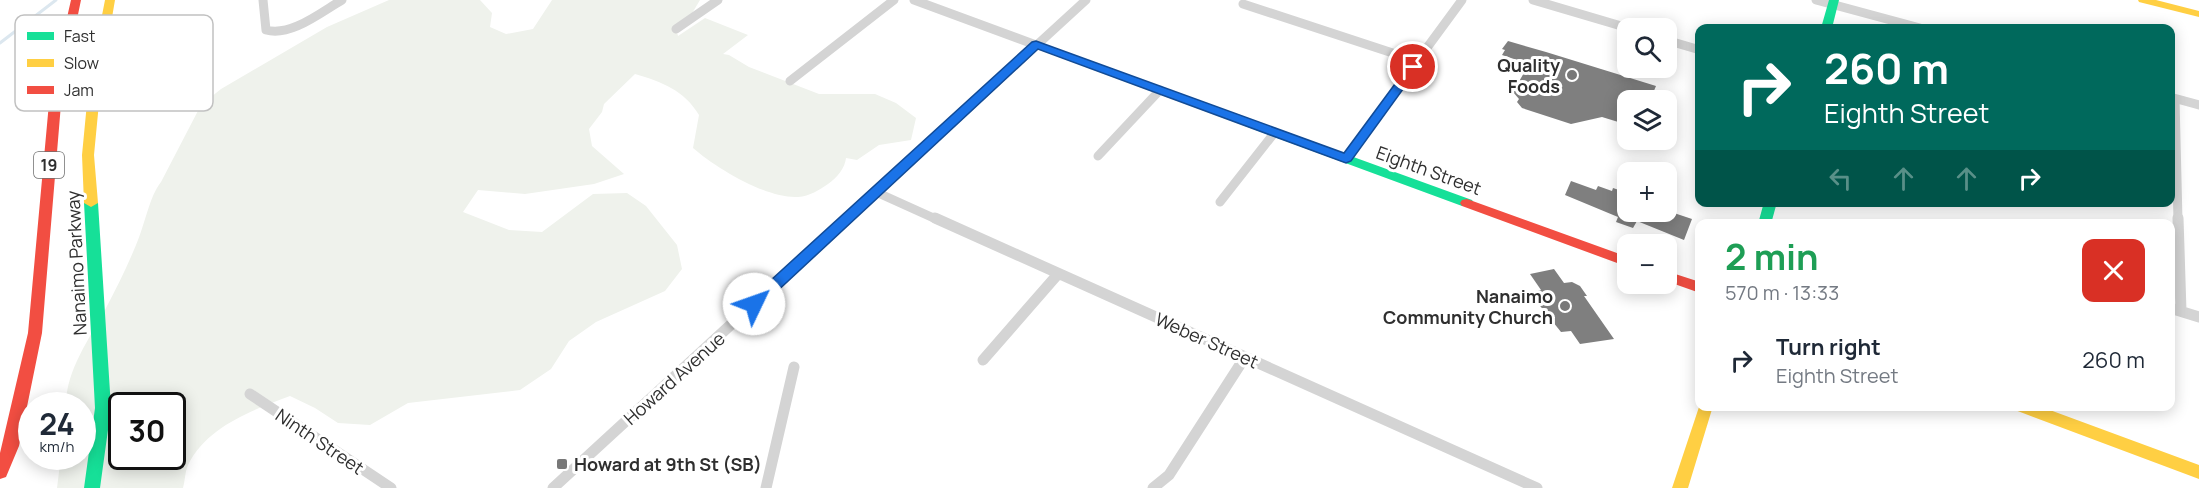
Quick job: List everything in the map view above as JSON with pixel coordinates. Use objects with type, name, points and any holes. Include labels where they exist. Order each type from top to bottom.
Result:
[{"type":"main road","name":"Nanaimo Parkway","points":[[73,15],[76,0]]},
{"type":"main road","name":"Nanaimo Parkway","points":[[107,15],[110,0]]},
{"type":"main road","points":[[2143,0],[2199,14]]},
{"type":"main road","points":[[1827,24],[1834,2]]},
{"type":"main road","name":"Eighth Street","points":[[1036,45],[1617,258]]},
{"type":"main road","name":"Nanaimo Parkway","points":[[0,472],[11,446],[35,333],[54,111]]},
{"type":"main road","name":"Nanaimo Parkway","points":[[92,111],[88,155],[103,408],[92,488]]},
{"type":"main road","points":[[1677,280],[1695,286]]},
{"type":"main road","points":[[1680,488],[1704,411]]},
{"type":"main road","points":[[2034,411],[2199,472]]},
{"type":"street","points":[[262,0],[266,30],[274,33],[291,28],[342,0]]},
{"type":"street","points":[[676,28],[718,0]]},
{"type":"street","points":[[790,81],[894,0]]},
{"type":"street","name":"Eighth Street","points":[[914,0],[1036,45]]},
{"type":"street","name":"Howard Avenue","points":[[553,488],[1086,0]]},
{"type":"street","points":[[1257,8],[1264,0]]},
{"type":"street","points":[[1346,158],[1462,0]]},
{"type":"street","points":[[1533,0],[1617,25]]},
{"type":"street","points":[[1816,0],[1834,2],[1907,24]]},
{"type":"street","points":[[1243,4],[1417,61]]},
{"type":"street","points":[[1677,43],[1695,49]]},
{"type":"street","points":[[1098,156],[1160,90]]},
{"type":"street","points":[[2175,99],[2199,105]]},
{"type":"street","points":[[1220,202],[1275,132]]},
{"type":"street","name":"Weber Street","points":[[876,192],[1538,488]]},
{"type":"street","points":[[2175,251],[2176,310],[2199,317]]},
{"type":"street","points":[[983,360],[1058,274]]},
{"type":"street","points":[[1153,488],[1169,475],[1245,357]]},
{"type":"street","points":[[766,488],[794,368]]},
{"type":"street","name":"Ninth Street","points":[[249,394],[391,488]]},
{"type":"shaded area","points":[[389,0],[480,0],[492,13],[490,27],[506,34],[533,29],[552,0],[700,0],[691,15],[676,28],[678,36],[705,18],[748,35],[723,54],[749,67],[819,94],[875,94],[896,103],[916,118],[911,140],[879,145],[857,160],[846,158],[844,165],[831,182],[810,194],[798,197],[786,196],[742,181],[693,148],[699,115],[693,106],[672,88],[635,74],[604,104],[602,112],[589,129],[592,146],[624,174],[594,184],[525,194],[478,190],[463,212],[509,230],[542,232],[593,194],[627,193],[646,206],[677,245],[682,269],[665,291],[596,322],[569,341],[551,369],[520,390],[408,403],[370,425],[338,423],[290,396],[232,421],[207,440],[196,451],[188,465],[183,488],[57,488],[59,470],[96,470],[96,392],[67,392],[70,379],[125,269],[153,195],[198,111],[213,111],[213,95],[327,27]]},
{"type":"building","name":"Quality Foods","points":[[1508,41],[1617,74],[1617,78],[1630,78],[1656,86],[1654,90],[1617,90],[1617,122],[1602,117],[1571,124],[1522,108],[1513,92],[1529,64],[1502,55],[1505,50],[1502,49]]},
{"type":"building","points":[[1571,181],[1596,190],[1598,186],[1612,191],[1613,188],[1617,189],[1617,217],[1565,195]]},
{"type":"building","points":[[1677,214],[1692,219],[1684,240],[1677,237],[1677,234],[1669,234],[1639,222],[1677,222]]},
{"type":"building","points":[[1617,220],[1617,222],[1636,222],[1633,228],[1616,222]]},
{"type":"building","name":"Nanaimo Community Church","points":[[1554,269],[1564,283],[1572,282],[1580,286],[1587,296],[1584,296],[1614,339],[1580,344],[1571,331],[1561,332],[1529,292],[1541,290],[1530,274]]},
{"type":"waterway","points":[[36,15],[56,0]]},
{"type":"waterway","points":[[0,43],[15,31]]},
{"type":"traffic: fast","points":[[1827,24],[1834,0]]},
{"type":"traffic: fast","points":[[1249,123],[1467,203]]},
{"type":"traffic: fast","points":[[91,203],[103,408],[92,488]]},
{"type":"traffic: fast","points":[[1766,219],[1769,207]]},
{"type":"traffic: slow","points":[[107,15],[110,0]]},
{"type":"traffic: slow","points":[[2143,0],[2199,14]]},
{"type":"traffic: slow","points":[[1036,45],[1249,123]]},
{"type":"traffic: slow","points":[[91,203],[88,155],[92,111]]},
{"type":"traffic: slow","points":[[1680,488],[1704,411]]},
{"type":"traffic: slow","points":[[2034,411],[2199,472]]},
{"type":"traffic: jam","points":[[73,15],[76,0]]},
{"type":"traffic: jam","points":[[0,472],[11,446],[35,333],[54,111]]},
{"type":"traffic: jam","points":[[1467,203],[1617,258]]},
{"type":"traffic: jam","points":[[1677,280],[1695,286]]},
{"type":"place","name":"Quality Foods","points":[[1572,75]]},
{"type":"place","name":"Nanaimo Community Church","points":[[1565,306]]},
{"type":"place","name":"Howard at 9th St (SB)","points":[[562,464]]},
{"type":"route","points":[[754,304],[1036,45],[1346,158],[1413,67]]}]
